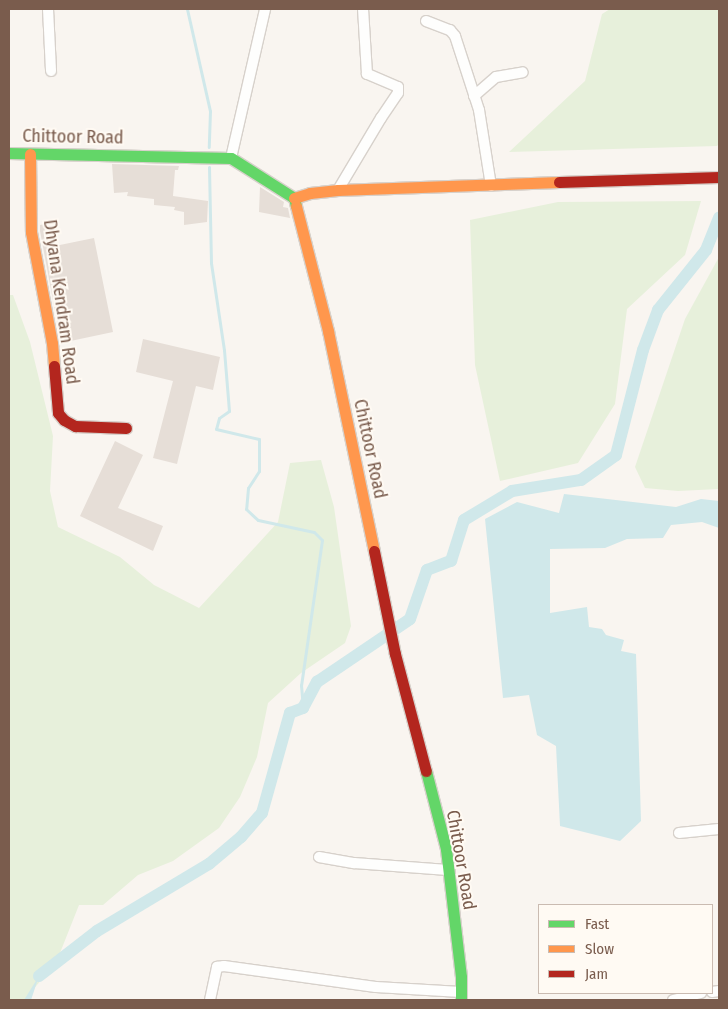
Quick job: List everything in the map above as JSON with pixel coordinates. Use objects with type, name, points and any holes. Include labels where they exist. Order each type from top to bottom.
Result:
[{"type":"main road","name":"Chittoor Road","points":[[9,154],[231,158]]},
{"type":"main road","name":"Dhyana Kendram Road","points":[[30,154],[31,232],[52,343],[58,412],[64,420],[75,426],[126,428]]},
{"type":"main road","points":[[231,158],[294,198],[310,193],[338,190],[719,177]]},
{"type":"main road","name":"Chittoor Road","points":[[294,198],[328,331],[395,654],[446,849],[461,996]]},
{"type":"street","points":[[48,9],[51,71]]},
{"type":"street","points":[[231,158],[265,9]]},
{"type":"street","points":[[338,190],[384,112],[398,93],[398,87],[367,74],[363,9]]},
{"type":"street","points":[[426,21],[450,30],[455,36],[485,137],[491,186]]},
{"type":"street","points":[[474,96],[496,77],[523,72]]},
{"type":"street","points":[[679,833],[719,829]]},
{"type":"street","points":[[319,857],[354,863],[448,870]]},
{"type":"street","points":[[210,1000],[216,967],[224,966],[376,987],[461,996]]},
{"type":"street","points":[[673,1000],[697,994]]},
{"type":"green space","points":[[610,9],[719,9],[719,144],[717,146],[509,152],[585,81],[602,14]]},
{"type":"green space","points":[[701,201],[685,255],[627,309],[615,404],[578,463],[500,481],[475,365],[470,220],[558,202]]},
{"type":"green space","points":[[719,257],[719,489],[678,491],[645,488],[635,467],[685,319]]},
{"type":"green space","points":[[9,295],[13,295],[30,342],[53,436],[50,491],[58,527],[120,557],[154,585],[199,608],[278,522],[290,463],[321,460],[334,507],[351,626],[345,643],[301,673],[268,703],[257,757],[240,797],[219,828],[173,861],[138,875],[103,905],[79,905],[56,963],[24,1000],[9,1000]]},
{"type":"water","points":[[564,494],[676,507],[701,499],[719,501],[719,528],[702,522],[671,525],[663,538],[627,539],[605,548],[550,549],[550,613],[587,607],[589,627],[602,629],[606,635],[624,640],[621,651],[636,654],[641,821],[620,841],[560,826],[556,746],[537,735],[529,695],[503,698],[485,519],[517,502],[559,513]]},
{"type":"water","points":[[39,976],[31,1000],[24,1000]]},
{"type":"building","points":[[112,164],[179,166],[178,170],[175,170],[173,196],[208,201],[207,222],[184,225],[184,212],[174,210],[175,207],[154,205],[154,199],[127,196],[128,192],[114,193]]},
{"type":"building","points":[[260,187],[284,202],[283,207],[288,208],[290,218],[259,212]]},
{"type":"building","points":[[45,224],[50,247],[94,238],[113,332],[61,343],[40,231],[40,225]]},
{"type":"building","points":[[143,339],[220,357],[213,390],[196,386],[177,464],[153,458],[173,381],[136,372]]},
{"type":"building","points":[[115,441],[143,455],[118,508],[163,526],[153,551],[80,516]]},
{"type":"waterway","points":[[187,9],[210,111],[209,147]]},
{"type":"waterway","points":[[209,167],[211,263],[224,350],[229,411],[219,418],[216,429],[259,439],[259,471],[248,488],[246,509],[258,520],[314,532],[322,540],[301,685],[303,708]]},
{"type":"waterway","points":[[39,976],[97,931],[209,864],[241,837],[262,813],[290,713],[303,708],[317,682],[410,619],[427,570],[451,561],[464,520],[512,491],[581,480],[616,455],[643,350],[658,310],[706,250],[719,218]]},
{"type":"traffic: fast","points":[[9,153],[231,158],[294,198],[296,206]]},
{"type":"traffic: fast","points":[[426,771],[446,849],[461,977],[461,1000]]},
{"type":"traffic: slow","points":[[30,154],[31,232],[52,343],[54,366]]},
{"type":"traffic: slow","points":[[294,198],[310,193],[338,190],[559,182]]},
{"type":"traffic: slow","points":[[296,206],[328,331],[374,551]]},
{"type":"traffic: jam","points":[[559,182],[719,177]]},
{"type":"traffic: jam","points":[[54,366],[58,413],[64,420],[75,426],[126,428]]},
{"type":"traffic: jam","points":[[374,551],[395,654],[426,771]]}]
